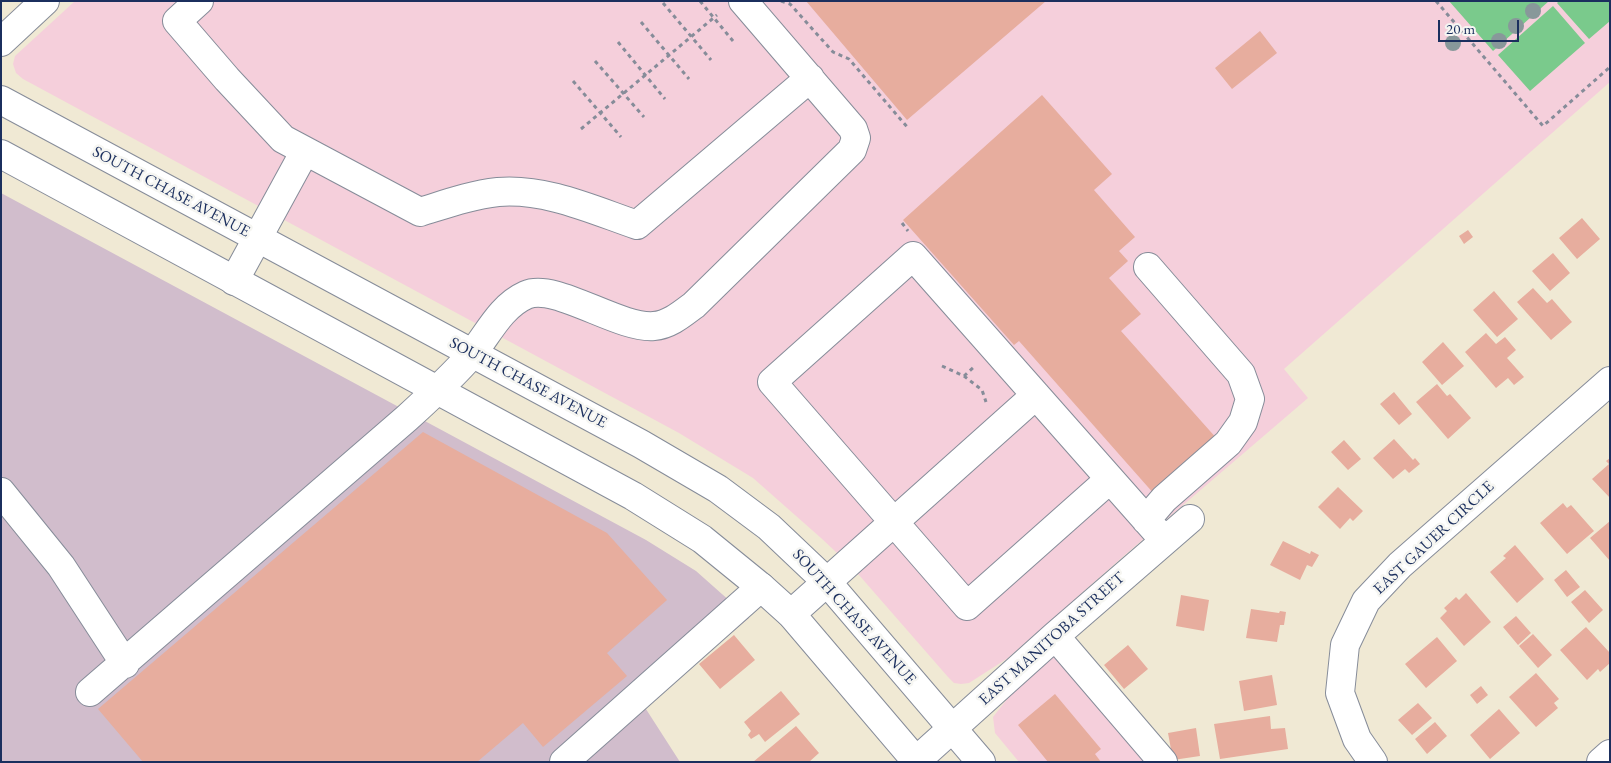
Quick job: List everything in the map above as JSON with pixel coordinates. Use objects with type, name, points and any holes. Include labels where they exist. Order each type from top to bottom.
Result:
[{"type":"main road","points":[[1,42],[45,1]]},
{"type":"main road","points":[[199,1],[177,20],[227,79],[283,140],[420,212],[473,196],[500,192],[526,193],[551,196],[637,225],[810,78]]},
{"type":"main road","points":[[90,692],[125,664],[437,391],[472,354],[509,305],[527,294],[548,293],[634,324],[654,326],[675,319],[694,305],[852,150],[856,138],[853,129],[743,1]]},
{"type":"main road","name":"SOUTH CHASE AVENUE","points":[[1,100],[641,444],[718,489],[769,526],[827,582],[981,762]]},
{"type":"main road","points":[[234,281],[305,151]]},
{"type":"main road","points":[[1,154],[633,496],[702,539],[791,614],[916,761]]},
{"type":"main road","points":[[1110,479],[967,606],[772,382],[913,256],[1164,540]]},
{"type":"main road","points":[[1146,520],[1164,499],[1228,443],[1243,422],[1250,398],[1241,374],[1148,267]]},
{"type":"main road","name":"EAST GAUER CIRCLE","points":[[1373,762],[1358,739],[1340,693],[1345,645],[1366,601],[1400,565],[1610,381]]},
{"type":"main road","points":[[791,614],[1036,395]]},
{"type":"main road","points":[[1,492],[61,566],[125,664]]},
{"type":"main road","name":"EAST MANITOBA STREET","points":[[916,761],[1054,636],[1190,519]]},
{"type":"main road","points":[[564,762],[761,587]]},
{"type":"main road","points":[[1054,636],[1163,762]]},
{"type":"main road","points":[[1601,762],[1610,754]]},
{"type":"path","points":[[700,1],[716,16],[734,40]]},
{"type":"path","points":[[780,1],[790,4],[833,52],[849,59],[908,128]]},
{"type":"path","points":[[1436,1],[1543,126],[1610,67]]},
{"type":"path","points":[[663,3],[711,60]]},
{"type":"path","points":[[580,129],[716,16]]},
{"type":"path","points":[[641,22],[689,79]]},
{"type":"path","points":[[618,42],[665,99]]},
{"type":"path","points":[[595,61],[644,117]]},
{"type":"path","points":[[572,81],[621,137]]},
{"type":"path","points":[[942,366],[964,376],[982,390],[986,404]]},
{"type":"shaded area","points":[[75,1],[1610,1],[1610,82],[1284,369],[1308,398],[1008,658],[969,683],[961,684],[954,683],[948,677],[852,567],[753,478],[679,433],[23,79],[16,73],[13,64],[15,56]]},
{"type":"shaded area","points":[[1,193],[646,540],[696,571],[749,618],[644,706],[680,762],[1,762]]},
{"type":"shaded area","points":[[1056,651],[1151,762],[1019,762],[995,733],[993,717],[1023,679]]},
{"type":"green space","points":[[1449,1],[1549,1],[1493,51]]},
{"type":"green space","points":[[1559,1],[1610,1],[1610,21],[1589,39],[1557,3]]},
{"type":"green space","points":[[1553,6],[1585,43],[1530,91],[1498,55]]},
{"type":"building","points":[[806,1],[1046,1],[907,120]]},
{"type":"building","points":[[1260,31],[1277,53],[1232,89],[1215,68]]},
{"type":"building","points":[[1042,95],[1112,174],[1094,190],[1135,237],[1119,251],[1128,261],[1109,278],[1141,314],[1121,331],[1218,440],[1155,495],[1019,341],[1014,345],[903,220]]},
{"type":"building","points":[[1582,218],[1600,239],[1577,259],[1559,238]]},
{"type":"building","points":[[1468,230],[1473,237],[1464,244],[1459,236]]},
{"type":"building","points":[[1553,253],[1570,273],[1550,291],[1532,271]]},
{"type":"building","points":[[1533,288],[1547,303],[1552,299],[1572,322],[1551,340],[1517,302]]},
{"type":"building","points":[[1494,291],[1518,319],[1497,337],[1473,310]]},
{"type":"building","points":[[1486,333],[1496,344],[1505,337],[1516,350],[1507,358],[1524,377],[1514,385],[1508,378],[1496,388],[1465,352]]},
{"type":"building","points":[[1443,342],[1464,366],[1442,385],[1422,362]]},
{"type":"building","points":[[1437,384],[1447,396],[1450,394],[1471,418],[1448,439],[1416,402]]},
{"type":"building","points":[[1394,392],[1412,414],[1399,425],[1380,404]]},
{"type":"building","points":[[423,432],[607,533],[667,600],[607,653],[627,676],[543,747],[523,723],[477,762],[143,762],[98,709]]},
{"type":"building","points":[[1394,439],[1413,460],[1415,458],[1420,464],[1409,473],[1405,469],[1393,479],[1373,458]]},
{"type":"building","points":[[1344,440],[1361,459],[1348,470],[1331,452]]},
{"type":"building","points":[[1610,458],[1610,498],[1592,479],[1609,464],[1606,461]]},
{"type":"building","points":[[1338,487],[1363,511],[1353,521],[1350,518],[1340,529],[1318,507]]},
{"type":"building","points":[[1563,503],[1567,508],[1571,505],[1594,531],[1567,554],[1540,523]]},
{"type":"building","points":[[1610,521],[1610,561],[1590,538]]},
{"type":"building","points":[[1283,541],[1310,554],[1311,551],[1319,555],[1312,567],[1307,565],[1300,580],[1270,565]]},
{"type":"building","points":[[1515,545],[1544,579],[1517,603],[1490,572],[1506,558],[1503,556]]},
{"type":"building","points":[[1566,570],[1580,587],[1567,597],[1554,580]]},
{"type":"building","points":[[1585,590],[1603,610],[1589,623],[1571,602]]},
{"type":"building","points":[[1466,593],[1491,622],[1464,646],[1440,618],[1447,611],[1444,608],[1456,597],[1459,600]]},
{"type":"building","points":[[1181,595],[1209,600],[1204,631],[1176,626]]},
{"type":"building","points":[[1251,609],[1279,613],[1280,611],[1286,612],[1284,625],[1280,625],[1277,642],[1246,638]]},
{"type":"building","points":[[1516,616],[1531,633],[1518,645],[1503,627]]},
{"type":"building","points":[[1586,627],[1610,653],[1610,663],[1600,672],[1598,669],[1587,680],[1560,650]]},
{"type":"building","points":[[1533,634],[1552,655],[1538,668],[1519,646]]},
{"type":"building","points":[[734,635],[755,660],[720,689],[699,664]]},
{"type":"building","points":[[1437,637],[1457,661],[1426,688],[1405,664]]},
{"type":"building","points":[[1128,645],[1148,669],[1124,689],[1104,665]]},
{"type":"building","points":[[1536,673],[1559,699],[1554,703],[1558,708],[1536,727],[1509,697]]},
{"type":"building","points":[[1272,675],[1277,705],[1244,711],[1239,681]]},
{"type":"building","points":[[1481,686],[1488,695],[1477,704],[1470,695]]},
{"type":"building","points":[[781,691],[800,714],[765,742],[759,734],[751,739],[748,735],[751,731],[744,722]]},
{"type":"building","points":[[1055,694],[1101,749],[1095,754],[1101,762],[1048,762],[1018,725]]},
{"type":"building","points":[[1418,703],[1432,718],[1412,735],[1398,720]]},
{"type":"building","points":[[1499,709],[1520,733],[1490,759],[1470,735]]},
{"type":"building","points":[[1270,716],[1271,729],[1285,728],[1288,749],[1220,759],[1214,724]]},
{"type":"building","points":[[1435,722],[1447,736],[1427,754],[1415,739]]},
{"type":"building","points":[[796,726],[819,753],[809,762],[753,762]]},
{"type":"building","points":[[1196,728],[1200,756],[1173,760],[1168,733]]}]
